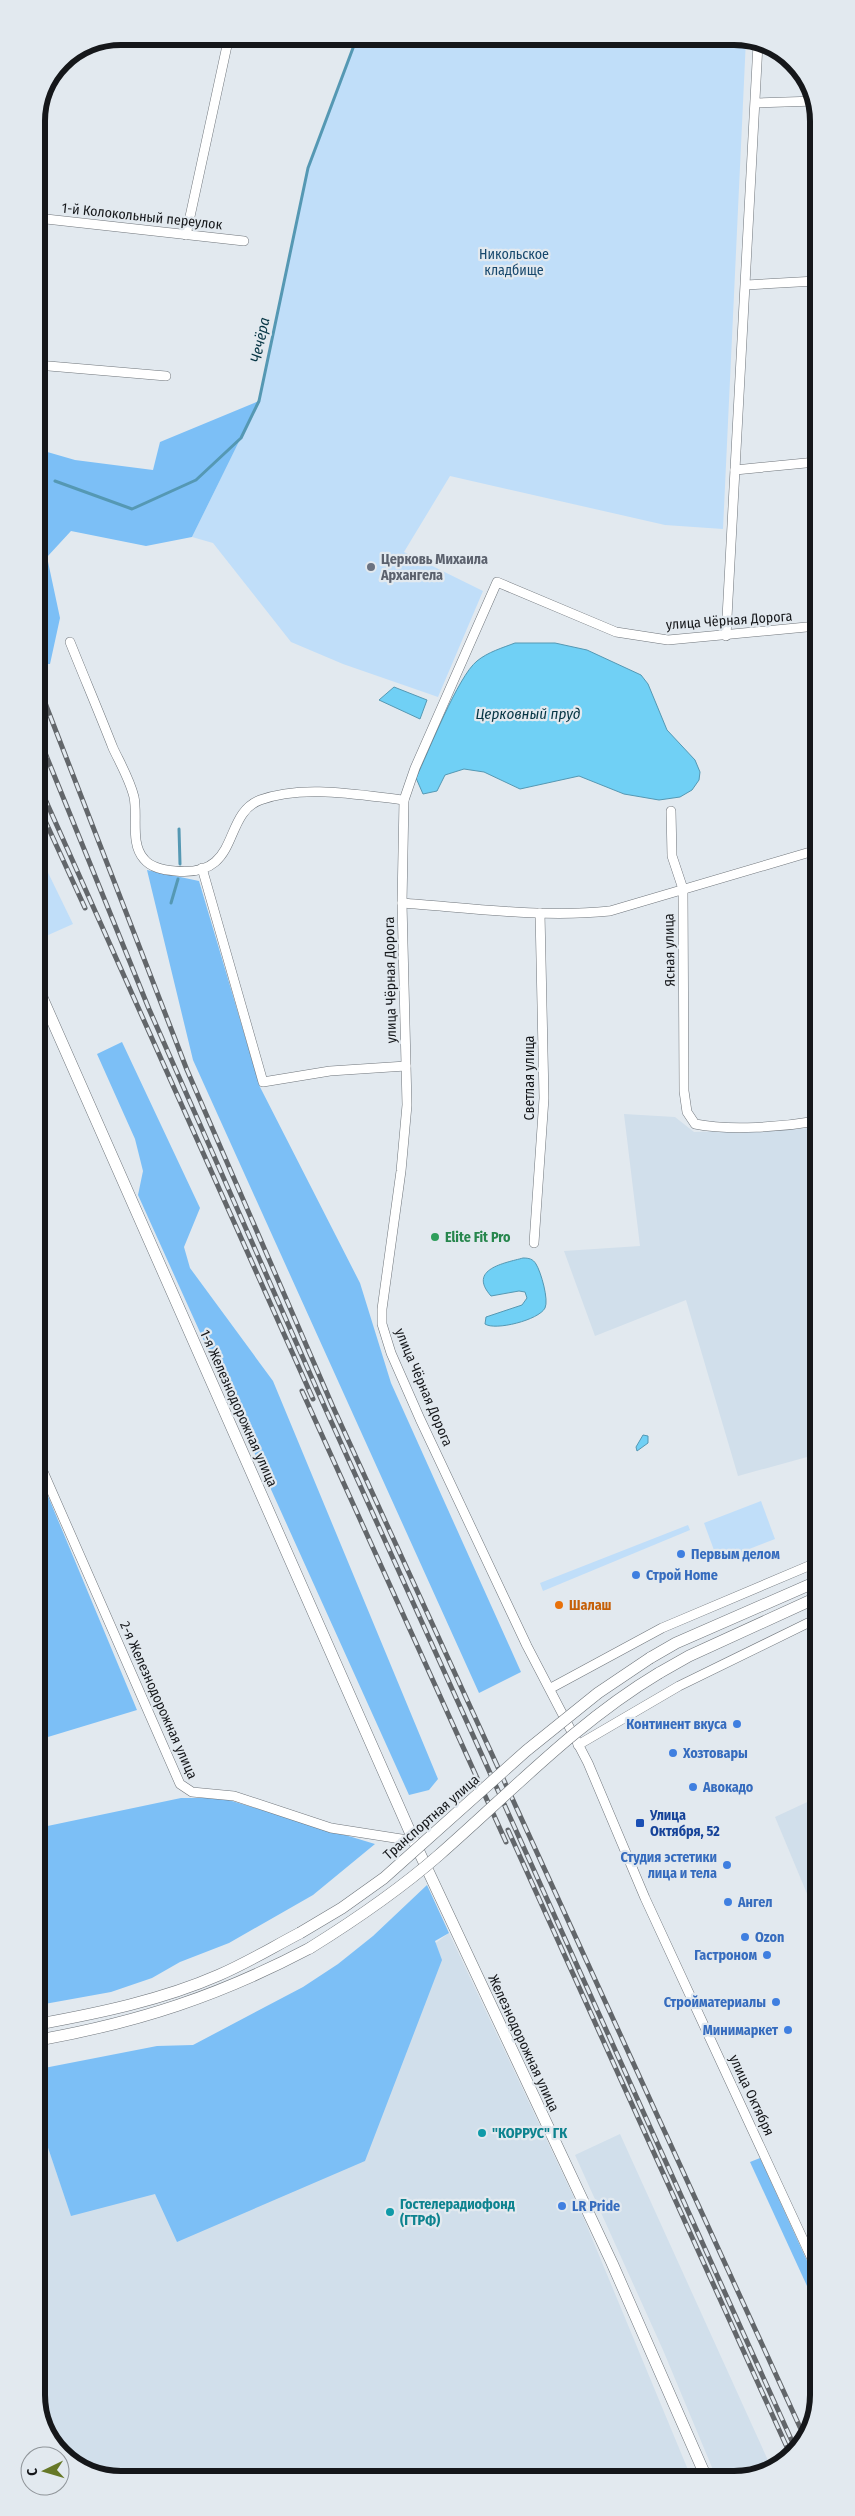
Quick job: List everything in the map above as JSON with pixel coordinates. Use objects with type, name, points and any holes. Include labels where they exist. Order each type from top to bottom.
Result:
[{"type":"street","points":[[186,235],[227,45]]},
{"type":"street","points":[[726,636],[757,103],[758,49]]},
{"type":"street","points":[[757,103],[807,101]]},
{"type":"street","name":"1-й Колокольный переулок","points":[[45,219],[244,241]]},
{"type":"street","points":[[746,285],[810,281]]},
{"type":"street","points":[[45,365],[166,376]]},
{"type":"street","points":[[735,470],[810,463]]},
{"type":"street","name":"улица Чёрная Дорога","points":[[578,1745],[551,1688],[527,1646],[420,1419],[391,1353],[382,1324],[382,1309],[401,1171],[407,1105],[402,903],[404,800],[415,768],[497,582],[616,632],[668,640],[810,627]]},
{"type":"street","points":[[70,642],[134,796],[138,848],[143,859],[160,869],[177,872],[202,868],[216,861],[226,852],[241,816],[250,806],[261,800],[284,795],[329,792],[404,800]]},
{"type":"street","name":"Ясная улица","points":[[671,811],[672,856],[682,889],[684,1091],[687,1112],[695,1124],[730,1128],[810,1122]]},
{"type":"street","points":[[402,903],[540,912],[588,913],[610,911],[810,852]]},
{"type":"street","points":[[202,868],[263,1082],[330,1071],[406,1066]]},
{"type":"street","name":"Светлая улица","points":[[534,1242],[544,1098],[540,912]]},
{"type":"street","name":"1-я Железнодорожная улица","points":[[45,1004],[414,1841]]},
{"type":"street","name":"2-я Железнодорожная улица","points":[[45,1476],[180,1784],[184,1789],[192,1792],[234,1796],[331,1828],[414,1841]]},
{"type":"street","points":[[551,1688],[662,1628],[810,1565]]},
{"type":"street","name":"Транспортная улица","points":[[45,2023],[113,2008],[172,1992],[218,1975],[300,1933],[342,1908],[384,1878],[534,1745],[598,1693],[676,1643],[810,1584]]},
{"type":"street","points":[[45,2039],[120,2023],[177,2008],[226,1989],[310,1948],[394,1891],[439,1855],[580,1728],[608,1706],[689,1656],[810,1601]]},
{"type":"street","points":[[578,1745],[687,1682],[810,1622]]},
{"type":"street","name":"улица Октября","points":[[578,1745],[588,1763],[642,1890],[810,2254]]},
{"type":"street","name":"Железнодорожная улица","points":[[414,1841],[612,2263],[703,2471]]},
{"type":"shaded area","points":[[259,401],[192,537],[146,546],[71,531],[47,557],[60,618],[50,664],[45,664],[45,451],[75,460],[153,470],[160,442]]},
{"type":"shaded area","points":[[147,870],[199,881],[260,1087],[360,1283],[391,1383],[521,1672],[479,1693],[193,1060]]},
{"type":"shaded area","points":[[122,1042],[200,1208],[184,1247],[190,1268],[273,1381],[438,1779],[429,1790],[409,1795],[138,1195],[143,1171],[135,1139],[97,1054]]},
{"type":"shaded area","points":[[624,1114],[675,1117],[694,1132],[810,1128],[810,1456],[738,1476],[686,1300],[595,1336],[564,1251],[640,1246]]},
{"type":"shaded area","points":[[45,1489],[137,1710],[45,1738]]},
{"type":"shaded area","points":[[181,1798],[222,1798],[375,1844],[313,1895],[229,1943],[180,1962],[152,1978],[111,1992],[45,2004],[45,1827]]},
{"type":"shaded area","points":[[810,1801],[810,1901],[775,1817]]},
{"type":"shaded area","points":[[427,1885],[449,1933],[435,1941],[442,1960],[365,2161],[177,2242],[155,2194],[71,2216],[45,2139],[45,2068],[157,2046],[193,2045],[303,1987],[338,1964],[373,1936]]},
{"type":"shaded area","points":[[449,1933],[584,2219],[689,2471],[116,2471],[92,2465],[71,2452],[70,2446],[64,2445],[51,2424],[46,2404],[45,2139],[71,2215]]},
{"type":"shaded area","points":[[620,2134],[769,2462],[743,2470],[713,2471],[663,2350],[575,2155]]},
{"type":"shaded area","points":[[760,2158],[810,2267],[810,2292],[750,2162]]},
{"type":"green space","name":"Никольское кладбище","points":[[354,45],[746,46],[723,529],[665,525],[450,476],[404,552],[483,591],[438,697],[343,664],[291,642],[213,543],[192,537],[259,401],[308,168]]},
{"type":"green space","points":[[45,866],[73,924],[45,936]]},
{"type":"green space","points":[[761,1501],[775,1539],[718,1561],[704,1523]]},
{"type":"green space","points":[[688,1525],[690,1530],[543,1591],[540,1583]]},
{"type":"water","name":"Церковный пруд","points":[[515,643],[555,643],[587,650],[641,675],[648,684],[667,730],[695,760],[700,772],[699,780],[692,790],[680,797],[659,800],[624,794],[579,776],[520,789],[484,772],[464,769],[445,775],[437,791],[423,794],[416,778],[461,682],[469,669],[481,658],[495,650]]},
{"type":"water","points":[[394,687],[427,700],[420,719],[379,700]]},
{"type":"water","points":[[523,1258],[535,1262],[538,1268],[545,1293],[545,1308],[534,1317],[516,1323],[498,1326],[485,1324],[486,1317],[522,1305],[527,1298],[525,1292],[519,1291],[491,1296],[485,1287],[483,1279],[486,1273],[499,1265]]},
{"type":"water","points":[[643,1435],[648,1436],[648,1443],[637,1451],[636,1447]]},
{"type":"waterway","name":"Чечёра","points":[[55,481],[132,509],[196,480],[241,438],[259,401],[308,168],[354,45]]},
{"type":"waterway","points":[[179,829],[180,864]]},
{"type":"waterway","points":[[171,903],[178,879]]},
{"type":"railway","points":[[45,703],[187,1070],[333,1407],[801,2430]]},
{"type":"railway","points":[[45,753],[149,1009],[326,1410],[793,2443]]},
{"type":"railway","points":[[45,799],[313,1399]]},
{"type":"railway","points":[[45,820],[85,908]]},
{"type":"railway","points":[[302,1391],[506,1842]]},
{"type":"railway","points":[[508,1830],[787,2448]]},
{"type":"place","name":"Церковь Михаила Архангела","points":[[371,567]]},
{"type":"place","name":"Elite Fit Pro","points":[[435,1237]]},
{"type":"place","name":"Первым делом","points":[[681,1554]]},
{"type":"place","name":"Строй Home","points":[[636,1575]]},
{"type":"place","name":"Шалаш","points":[[559,1605]]},
{"type":"place","name":"Континент вкуса","points":[[737,1724]]},
{"type":"place","name":"Хозтовары","points":[[673,1753]]},
{"type":"place","name":"Авокадо","points":[[693,1787]]},
{"type":"place","name":"Улица Октября, 52","points":[[640,1823]]},
{"type":"place","name":"Студия эстетики лица и тела","points":[[727,1865]]},
{"type":"place","name":"Ангел","points":[[728,1902]]},
{"type":"place","name":"Ozon","points":[[745,1937]]},
{"type":"place","name":"Гастроном","points":[[767,1955]]},
{"type":"place","name":"Стройматериалы","points":[[776,2002]]},
{"type":"place","name":"Минимаркет","points":[[788,2030]]},
{"type":"place","name":"\"КОРРУС\" ГК","points":[[482,2133]]},
{"type":"place","name":"LR Pride","points":[[562,2206]]},
{"type":"place","name":"Гостелерадиофонд (ГТРФ)","points":[[390,2212]]}]
